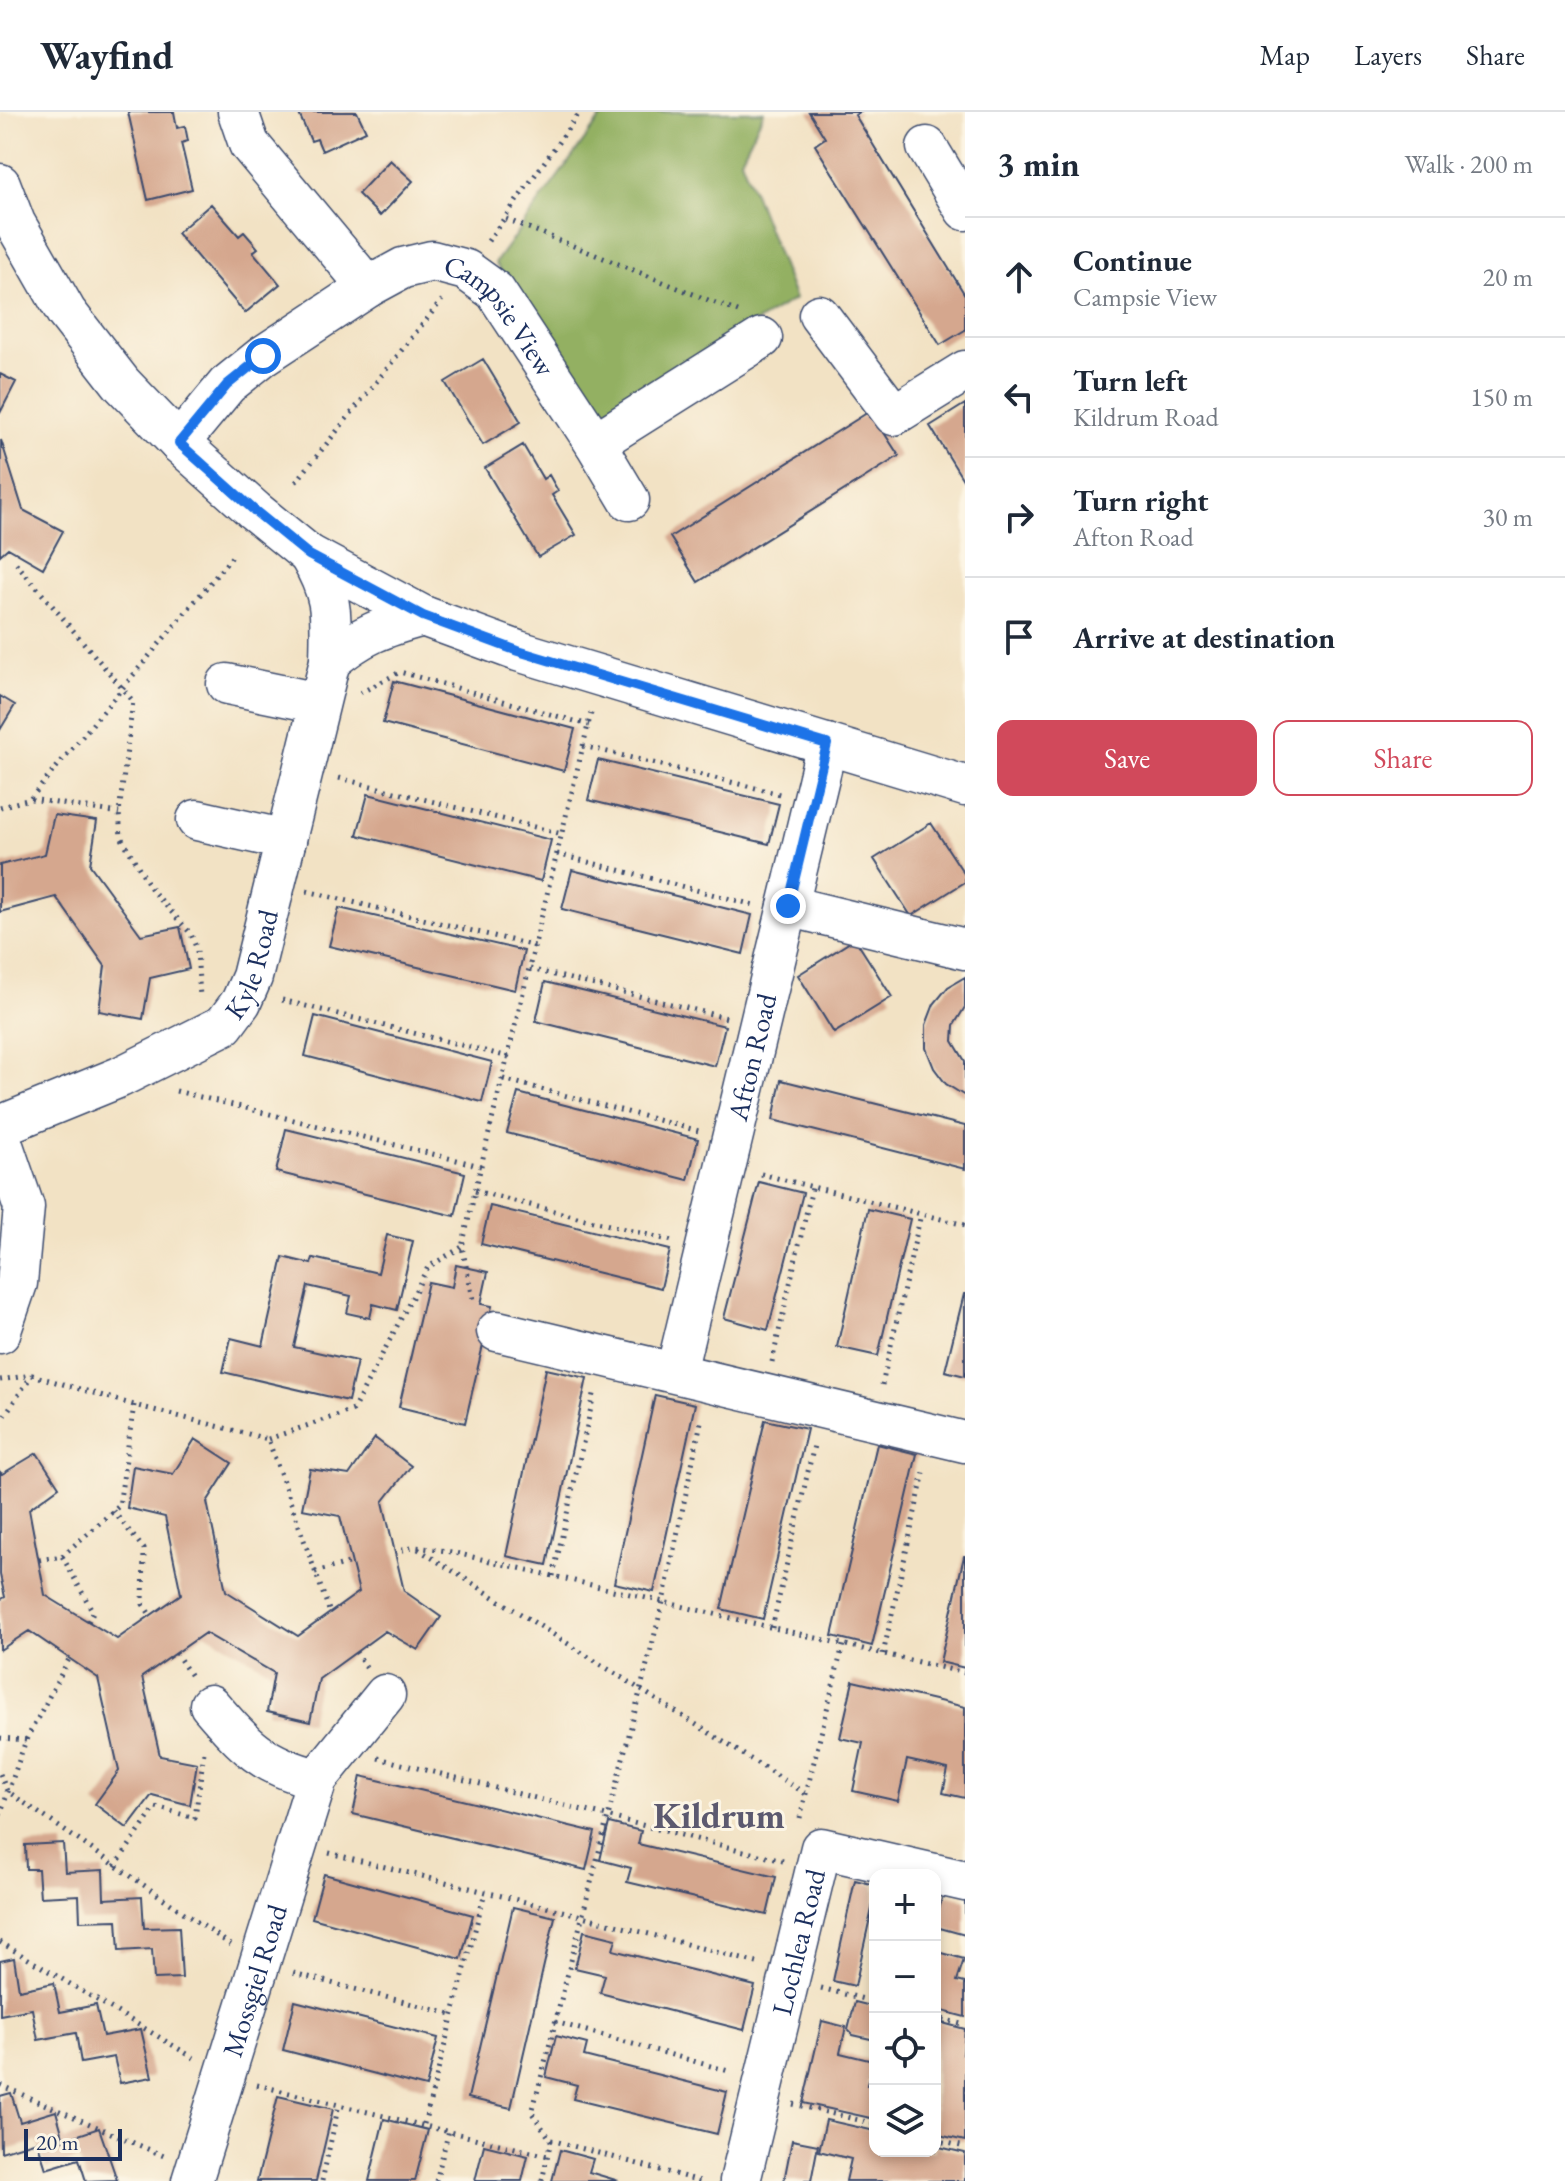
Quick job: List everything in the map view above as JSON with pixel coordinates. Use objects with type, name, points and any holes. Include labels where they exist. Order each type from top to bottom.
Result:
[{"type":"street","points":[[238,112],[249,144],[368,287]]},
{"type":"street","points":[[927,147],[965,210]]},
{"type":"street","points":[[0,184],[15,223],[66,312],[122,384],[179,443],[309,555],[423,616],[518,651],[965,786]]},
{"type":"street","points":[[0,255],[66,312]]},
{"type":"street","name":"Campsie View","points":[[179,443],[227,385],[263,356],[368,287],[403,268],[432,261],[466,270],[495,291],[629,500]]},
{"type":"street","points":[[819,315],[894,415],[965,371]]},
{"type":"street","points":[[595,443],[762,338]]},
{"type":"street","name":"Kyle Road","points":[[0,1126],[120,1077],[202,1038],[224,1025],[246,991],[330,661],[331,608],[323,579],[309,555]]},
{"type":"street","points":[[330,661],[355,640],[382,627],[423,616]]},
{"type":"street","points":[[227,684],[318,710]]},
{"type":"street","name":"Afton Road","points":[[693,1376],[705,1249],[827,744]]},
{"type":"street","points":[[197,820],[286,840]]},
{"type":"street","points":[[787,910],[965,949]]},
{"type":"street","points":[[0,1137],[24,1207],[17,1283],[0,1333]]},
{"type":"street","points":[[497,1331],[949,1438]]},
{"type":"street","name":"Mossgiel Road","points":[[194,2175],[297,1845],[329,1764],[385,1695]]},
{"type":"street","points":[[210,1705],[239,1739],[263,1759],[286,1771],[329,1764]]},
{"type":"street","name":"Lochlea Road","points":[[740,2181],[821,1848],[965,1881]]},
{"type":"path","points":[[296,482],[506,219],[580,112]]},
{"type":"path","points":[[506,219],[738,312],[762,338]]},
{"type":"path","points":[[30,799],[235,553]]},
{"type":"path","points":[[16,563],[133,701],[119,813],[121,837],[152,890],[191,934],[197,950],[202,1038]]},
{"type":"path","points":[[318,710],[400,672],[589,725]]},
{"type":"path","points":[[497,1331],[475,1306],[462,1247],[600,677]]},
{"type":"path","points":[[583,746],[813,802]]},
{"type":"path","points":[[303,769],[562,834]]},
{"type":"path","points":[[0,807],[30,799],[119,813]]},
{"type":"path","points":[[557,854],[787,910]]},
{"type":"path","points":[[275,883],[535,946]]},
{"type":"path","points":[[530,969],[759,1026]]},
{"type":"path","points":[[246,991],[509,1057]]},
{"type":"path","points":[[120,1077],[481,1166]]},
{"type":"path","points":[[503,1079],[728,1152],[812,1188],[965,1225]]},
{"type":"path","points":[[765,1394],[812,1188]]},
{"type":"path","points":[[475,1191],[705,1249]]},
{"type":"path","points":[[874,1420],[921,1214]]},
{"type":"path","points":[[0,1380],[32,1375],[268,1439],[353,1410],[428,1267],[462,1247]]},
{"type":"path","points":[[553,1576],[603,1356]]},
{"type":"path","points":[[0,1422],[32,1375]]},
{"type":"path","points":[[693,1376],[663,1602],[532,2113],[551,2140],[700,2181]]},
{"type":"path","points":[[39,1560],[62,1556],[119,1506],[134,1405]]},
{"type":"path","points":[[772,1628],[822,1408]]},
{"type":"path","points":[[883,1654],[949,1438]]},
{"type":"path","points":[[268,1439],[330,1613]]},
{"type":"path","points":[[113,1511],[144,1549],[143,1604],[151,1616]]},
{"type":"path","points":[[416,1547],[806,1794]]},
{"type":"path","points":[[394,1552],[416,1547],[447,1551],[965,1673]]},
{"type":"path","points":[[62,1556],[93,1612],[88,1622]]},
{"type":"path","points":[[315,1572],[352,1562]]},
{"type":"path","points":[[799,1822],[843,1645]]},
{"type":"path","points":[[0,1815],[26,1740],[69,1659]]},
{"type":"path","points":[[115,1866],[156,1807],[195,1818],[210,1705]]},
{"type":"path","points":[[0,1738],[26,1740]]},
{"type":"path","points":[[329,1764],[608,1815],[816,1870]]},
{"type":"path","points":[[0,1774],[7,1791],[260,1965],[451,2014]]},
{"type":"path","points":[[297,1845],[582,1916],[869,2000]]},
{"type":"path","points":[[424,2124],[485,1892]]},
{"type":"path","points":[[0,1942],[224,2077],[548,2156]]},
{"type":"path","points":[[941,2019],[965,2025]]},
{"type":"path","points":[[555,2022],[869,2122]]},
{"type":"path","points":[[0,2085],[194,2175]]},
{"type":"path","points":[[322,2181],[339,2104]]},
{"type":"path","points":[[436,2181],[449,2130]]},
{"type":"path","points":[[542,2181],[551,2140]]},
{"type":"path","points":[[941,2141],[965,2147]]},
{"type":"green space","points":[[605,112],[764,112],[741,159],[795,299],[596,417],[495,263]]},
{"type":"building","points":[[128,112],[174,112],[177,128],[185,126],[188,141],[181,143],[192,189],[148,200]]},
{"type":"building","points":[[357,112],[366,131],[322,151],[317,139],[311,141],[299,114]]},
{"type":"building","points":[[809,112],[860,112],[855,115],[965,295],[965,330],[940,345],[815,145],[825,138]]},
{"type":"building","points":[[390,160],[413,181],[380,216],[358,194]]},
{"type":"building","points":[[211,204],[239,236],[244,232],[258,248],[253,252],[280,284],[245,313],[177,233]]},
{"type":"building","points":[[483,359],[521,422],[483,445],[445,382]]},
{"type":"building","points":[[0,374],[16,382],[0,413]]},
{"type":"building","points":[[965,404],[965,483],[930,426]]},
{"type":"building","points":[[870,411],[899,456],[698,582],[670,537]]},
{"type":"building","points":[[1,440],[23,510],[63,531],[43,568],[8,548],[0,555]]},
{"type":"building","points":[[523,445],[543,479],[549,475],[558,491],[552,495],[576,535],[538,557],[485,468]]},
{"type":"building","points":[[394,681],[575,729],[564,771],[383,723]]},
{"type":"building","points":[[0,696],[15,705],[0,730]]},
{"type":"building","points":[[598,760],[779,804],[769,844],[588,800]]},
{"type":"building","points":[[368,794],[551,840],[541,881],[357,835]]},
{"type":"building","points":[[54,815],[97,821],[90,865],[141,935],[180,927],[189,969],[150,978],[143,1019],[99,1011],[105,966],[56,897],[0,912],[0,865],[45,854]]},
{"type":"building","points":[[931,823],[965,875],[965,882],[911,916],[874,859]]},
{"type":"building","points":[[572,870],[752,915],[743,954],[562,909]]},
{"type":"building","points":[[339,908],[524,951],[515,990],[329,946]]},
{"type":"building","points":[[855,939],[892,997],[834,1033],[798,975]]},
{"type":"building","points":[[965,977],[965,1007],[954,1025],[953,1041],[965,1061],[965,1096],[946,1084],[934,1068],[926,1048],[926,1025],[934,1004],[948,987]]},
{"type":"building","points":[[545,982],[725,1026],[715,1066],[536,1021]]},
{"type":"building","points":[[315,1016],[492,1062],[482,1102],[305,1056]]},
{"type":"building","points":[[781,1080],[965,1126],[965,1169],[773,1120]]},
{"type":"building","points":[[518,1093],[698,1139],[688,1180],[507,1133]]},
{"type":"building","points":[[286,1129],[465,1173],[455,1216],[276,1172]]},
{"type":"building","points":[[759,1182],[803,1193],[768,1330],[724,1318]]},
{"type":"building","points":[[490,1206],[670,1250],[661,1288],[481,1244]]},
{"type":"building","points":[[868,1209],[910,1219],[878,1356],[837,1347]]},
{"type":"building","points":[[387,1235],[413,1241],[397,1310],[373,1304],[370,1318],[347,1313],[351,1296],[308,1286],[294,1347],[357,1361],[348,1401],[223,1372],[231,1338],[263,1346],[283,1257],[311,1264],[313,1258],[378,1273]]},
{"type":"building","points":[[456,1265],[488,1272],[481,1304],[492,1306],[465,1423],[399,1407],[428,1282],[452,1287]]},
{"type":"building","points":[[965,1294],[965,1376],[945,1371]]},
{"type":"building","points":[[546,1369],[587,1378],[547,1565],[506,1556]]},
{"type":"building","points":[[655,1395],[695,1404],[654,1592],[614,1583]]},
{"type":"building","points":[[765,1420],[807,1429],[763,1619],[721,1609]]},
{"type":"building","points":[[375,1438],[411,1466],[383,1502],[404,1591],[441,1617],[418,1650],[385,1631],[319,1679],[310,1722],[267,1712],[274,1673],[205,1633],[142,1677],[160,1756],[197,1763],[190,1805],[152,1795],[127,1828],[95,1804],[119,1771],[98,1678],[29,1631],[0,1650],[0,1600],[5,1597],[0,1575],[0,1472],[2,1474],[37,1453],[59,1487],[29,1509],[45,1595],[117,1639],[181,1594],[165,1517],[127,1508],[133,1466],[173,1474],[195,1439],[232,1463],[207,1502],[226,1591],[298,1636],[359,1592],[340,1516],[302,1509],[310,1469],[349,1475]]},
{"type":"building","points":[[877,1444],[917,1454],[872,1646],[832,1636]]},
{"type":"building","points":[[965,1556],[965,1668],[940,1662]]},
{"type":"building","points":[[853,1681],[965,1707],[965,1798],[943,1793],[948,1769],[907,1760],[898,1801],[853,1791],[863,1743],[840,1738]]},
{"type":"building","points":[[361,1776],[595,1832],[586,1870],[353,1814]]},
{"type":"building","points":[[609,1823],[641,1831],[638,1844],[776,1877],[767,1915],[627,1882],[631,1868],[600,1860]]},
{"type":"building","points":[[63,1843],[65,1872],[103,1870],[104,1899],[142,1897],[144,1928],[179,1927],[182,1978],[154,1979],[152,1949],[119,1951],[117,1920],[80,1921],[79,1895],[40,1897],[38,1869],[26,1869],[25,1845]]},
{"type":"building","points":[[324,1874],[473,1915],[461,1959],[312,1918]]},
{"type":"building","points":[[855,1880],[869,1884],[869,1922],[855,1986],[833,1981]]},
{"type":"building","points":[[943,1894],[965,1900],[965,1935],[941,1928]]},
{"type":"building","points":[[513,1907],[555,1917],[511,2108],[468,2098]]},
{"type":"building","points":[[584,1931],[616,1939],[613,1950],[755,1986],[744,2030],[600,1993],[605,1975],[575,1968]]},
{"type":"building","points":[[941,1953],[964,1959],[957,1981],[965,1983],[965,2017],[941,2011]]},
{"type":"building","points":[[14,1958],[19,1990],[54,1983],[60,2012],[96,2005],[103,2036],[141,2029],[152,2077],[120,2083],[114,2057],[81,2063],[76,2033],[38,2040],[32,2009],[0,2015],[0,1961]]},
{"type":"building","points":[[295,2001],[438,2038],[426,2087],[283,2050]]},
{"type":"building","points":[[855,2002],[869,2006],[869,2039],[853,2035],[848,2030]]},
{"type":"building","points":[[822,2021],[846,2027],[840,2053],[869,2060],[869,2118],[803,2103]]},
{"type":"building","points":[[941,2023],[965,2029],[965,2141],[941,2135]]},
{"type":"building","points":[[556,2036],[587,2044],[584,2056],[727,2092],[717,2134],[573,2099],[577,2085],[546,2077]]},
{"type":"building","points":[[11,2093],[20,2122],[56,2111],[64,2140],[99,2128],[117,2180],[86,2181],[79,2159],[46,2169],[37,2141],[1,2152],[0,2096]]},
{"type":"building","points":[[278,2096],[333,2109],[316,2181],[257,2181]]},
{"type":"building","points":[[384,2119],[428,2130],[415,2181],[369,2181]]},
{"type":"building","points":[[826,2120],[869,2130],[869,2157],[941,2157],[941,2147],[965,2153],[965,2181],[846,2181],[851,2159],[819,2151]]},
{"type":"building","points":[[792,2140],[818,2145],[811,2181],[784,2181]]},
{"type":"building","points":[[484,2145],[528,2156],[522,2181],[475,2181]]},
{"type":"building","points":[[560,2150],[593,2159],[589,2172],[619,2181],[552,2181]]},
{"type":"district","name":"Kildrum","points":[[719,1815]]},
{"type":"route","points":[[263,356],[227,385],[179,443],[309,555],[423,616],[518,651],[827,744],[788,906]]}]
